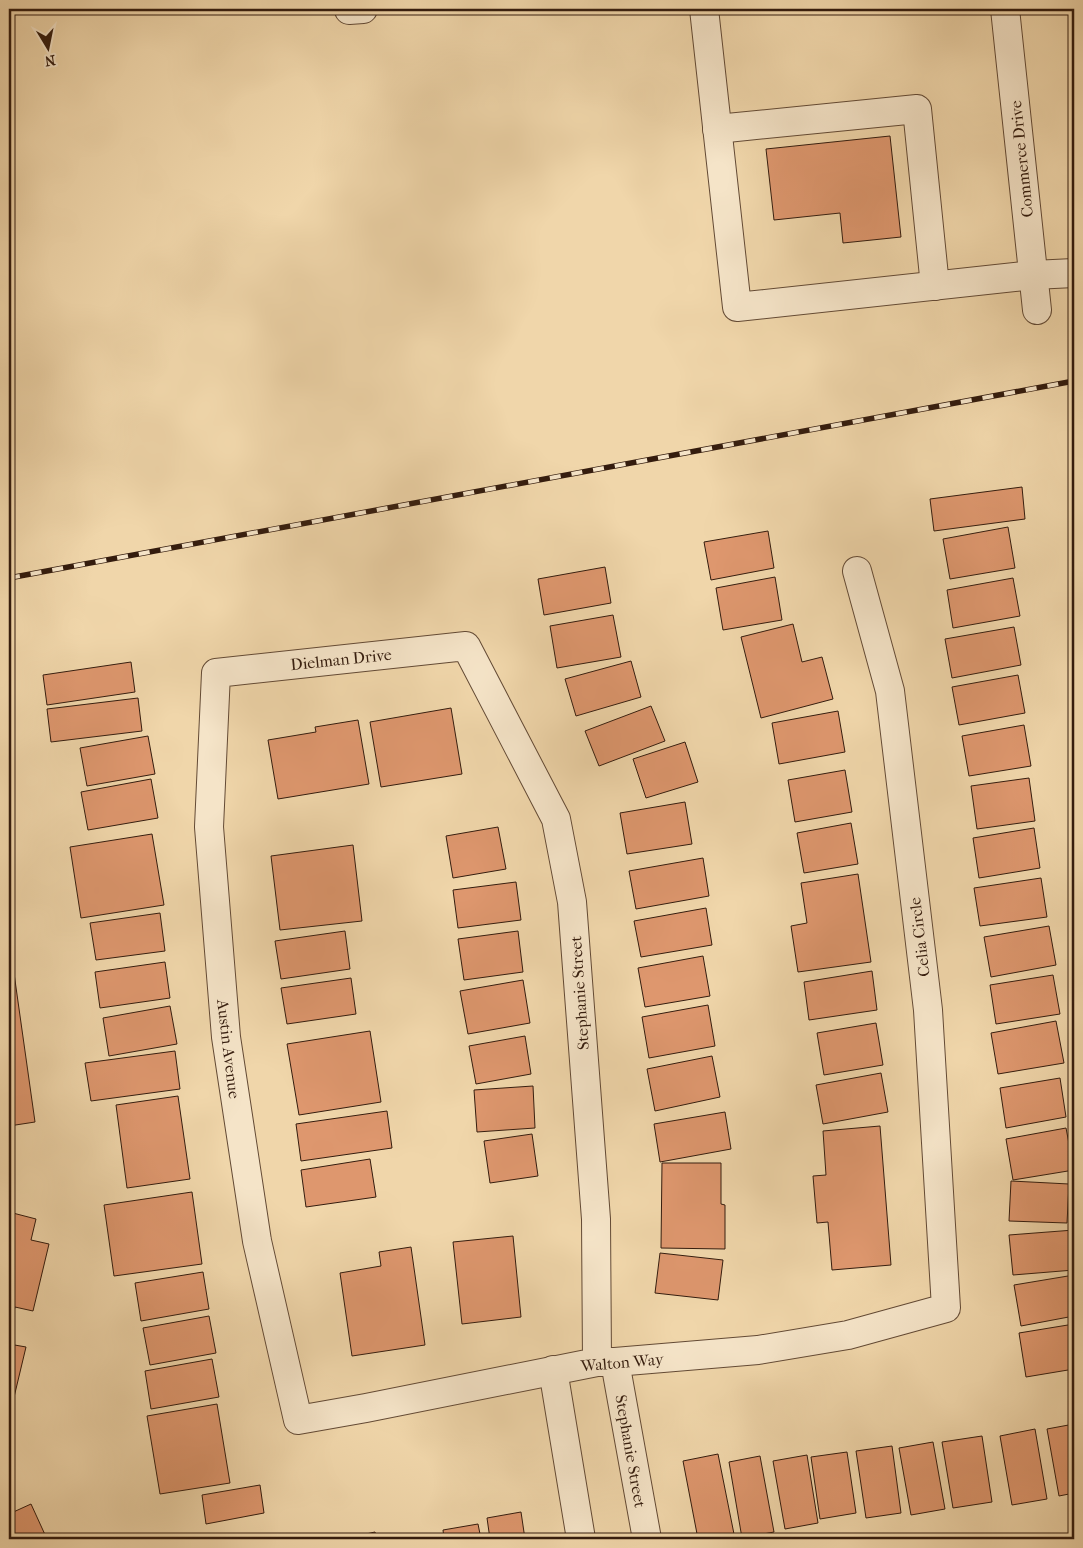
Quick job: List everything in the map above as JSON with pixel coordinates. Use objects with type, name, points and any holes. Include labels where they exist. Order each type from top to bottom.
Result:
[{"type":"street","points":[[349,9],[363,9]]},
{"type":"street","points":[[704,9],[737,307],[1074,273]]},
{"type":"street","name":"Commerce Drive","points":[[1005,9],[1037,310]]},
{"type":"street","points":[[717,129],[917,109],[936,286]]},
{"type":"street","name":"Celia Circle","points":[[857,571],[890,690],[928,1010],[946,1308]]},
{"type":"street","name":"Dielman Drive","points":[[216,672],[466,646]]},
{"type":"street","name":"Stephanie Street","points":[[466,646],[556,820],[572,902],[606,1362],[646,1539]]},
{"type":"street","name":"Austin Avenue","points":[[216,672],[209,827],[226,1037],[257,1241],[298,1420]]},
{"type":"street","name":"Walton Way","points":[[298,1420],[553,1370],[606,1362],[758,1350],[848,1334],[946,1308]]},
{"type":"street","points":[[553,1370],[581,1539]]},
{"type":"building","points":[[890,136],[901,237],[843,243],[840,213],[774,220],[766,149]]},
{"type":"building","points":[[1022,487],[1025,519],[934,531],[930,499]]},
{"type":"building","points":[[1008,527],[1015,568],[950,579],[943,539]]},
{"type":"building","points":[[768,531],[774,568],[711,580],[704,542]]},
{"type":"building","points":[[605,567],[611,603],[544,615],[538,579]]},
{"type":"building","points":[[775,577],[782,620],[723,630],[716,588]]},
{"type":"building","points":[[1013,578],[1020,616],[953,628],[947,590]]},
{"type":"building","points":[[613,615],[621,657],[557,668],[550,626]]},
{"type":"building","points":[[793,624],[802,662],[822,657],[833,699],[761,718],[741,637]]},
{"type":"building","points":[[1014,627],[1021,665],[952,678],[945,639]]},
{"type":"building","points":[[631,661],[641,697],[576,716],[565,679]]},
{"type":"building","points":[[131,662],[135,692],[47,705],[43,675]]},
{"type":"building","points":[[1018,675],[1025,713],[959,725],[952,687]]},
{"type":"building","points":[[138,698],[142,731],[51,742],[47,709]]},
{"type":"building","points":[[651,706],[665,741],[599,766],[585,731]]},
{"type":"building","points":[[451,708],[462,774],[381,787],[370,722]]},
{"type":"building","points":[[838,711],[845,752],[779,764],[772,723]]},
{"type":"building","points":[[358,720],[369,784],[278,799],[268,740],[316,732],[315,727]]},
{"type":"building","points":[[1024,725],[1031,766],[969,776],[962,736]]},
{"type":"building","points":[[148,736],[155,774],[87,786],[80,748]]},
{"type":"building","points":[[685,742],[698,782],[646,798],[633,759]]},
{"type":"building","points":[[845,770],[852,812],[795,822],[788,780]]},
{"type":"building","points":[[1029,778],[1035,821],[977,829],[971,786]]},
{"type":"building","points":[[151,779],[158,818],[88,830],[81,792]]},
{"type":"building","points":[[685,802],[692,844],[627,854],[620,813]]},
{"type":"building","points":[[851,823],[858,864],[804,873],[797,833]]},
{"type":"building","points":[[498,827],[506,869],[453,878],[446,836]]},
{"type":"building","points":[[1034,828],[1040,868],[979,878],[973,838]]},
{"type":"building","points":[[152,834],[164,905],[81,918],[70,847]]},
{"type":"building","points":[[353,845],[362,921],[280,930],[271,856]]},
{"type":"building","points":[[703,858],[709,896],[636,909],[629,871]]},
{"type":"building","points":[[858,874],[871,962],[798,972],[791,926],[807,923],[801,883]]},
{"type":"building","points":[[1041,878],[1047,917],[980,926],[974,888]]},
{"type":"building","points":[[516,882],[521,920],[458,928],[453,890]]},
{"type":"building","points":[[706,908],[712,945],[641,957],[634,921]]},
{"type":"building","points":[[160,913],[165,951],[96,960],[90,923]]},
{"type":"building","points":[[1049,926],[1056,965],[991,977],[984,937]]},
{"type":"building","points":[[345,931],[350,969],[281,979],[275,941]]},
{"type":"building","points":[[518,931],[523,972],[464,980],[458,939]]},
{"type":"building","points":[[703,956],[710,996],[645,1007],[638,968]]},
{"type":"building","points":[[9,959],[12,959],[35,1122],[9,1126]]},
{"type":"building","points":[[165,962],[170,998],[100,1008],[95,972]]},
{"type":"building","points":[[872,971],[877,1010],[809,1020],[804,982]]},
{"type":"building","points":[[1053,975],[1060,1014],[996,1024],[990,985]]},
{"type":"building","points":[[351,978],[356,1014],[287,1024],[281,988]]},
{"type":"building","points":[[523,980],[530,1023],[468,1034],[460,991]]},
{"type":"building","points":[[708,1005],[715,1046],[649,1058],[642,1017]]},
{"type":"building","points":[[170,1006],[177,1044],[109,1056],[103,1018]]},
{"type":"building","points":[[1056,1021],[1064,1063],[998,1074],[991,1033]]},
{"type":"building","points":[[876,1023],[883,1065],[824,1075],[817,1033]]},
{"type":"building","points":[[370,1031],[381,1102],[299,1115],[287,1044]]},
{"type":"building","points":[[525,1036],[531,1074],[476,1084],[469,1046]]},
{"type":"building","points":[[175,1051],[180,1089],[91,1101],[85,1063]]},
{"type":"building","points":[[712,1056],[720,1097],[655,1111],[647,1069]]},
{"type":"building","points":[[881,1073],[888,1112],[823,1124],[816,1085]]},
{"type":"building","points":[[1060,1078],[1066,1117],[1006,1128],[1000,1088]]},
{"type":"building","points":[[533,1086],[535,1128],[477,1132],[474,1090]]},
{"type":"building","points":[[178,1096],[190,1179],[127,1188],[116,1105]]},
{"type":"building","points":[[387,1111],[392,1148],[301,1161],[296,1124]]},
{"type":"building","points":[[725,1112],[731,1149],[660,1162],[654,1124]]},
{"type":"building","points":[[880,1126],[891,1265],[832,1270],[828,1222],[817,1223],[813,1176],[826,1175],[823,1131]]},
{"type":"building","points":[[1066,1128],[1074,1170],[1013,1180],[1006,1139]]},
{"type":"building","points":[[532,1134],[538,1176],[490,1183],[484,1141]]},
{"type":"building","points":[[370,1159],[376,1197],[306,1207],[301,1170]]},
{"type":"building","points":[[662,1163],[721,1163],[721,1204],[725,1205],[725,1249],[661,1248]]},
{"type":"building","points":[[1011,1181],[1069,1184],[1067,1223],[1009,1221]]},
{"type":"building","points":[[192,1192],[202,1264],[114,1276],[104,1205]]},
{"type":"building","points":[[9,1212],[36,1219],[31,1240],[49,1244],[33,1311],[15,1307],[9,1333]]},
{"type":"building","points":[[1074,1230],[1074,1270],[1013,1275],[1009,1235]]},
{"type":"building","points":[[513,1236],[521,1317],[462,1324],[453,1242]]},
{"type":"building","points":[[411,1247],[425,1345],[352,1356],[340,1273],[381,1266],[379,1252]]},
{"type":"building","points":[[660,1253],[723,1260],[718,1300],[655,1293]]},
{"type":"building","points":[[203,1272],[209,1309],[141,1321],[135,1283]]},
{"type":"building","points":[[1074,1275],[1074,1316],[1021,1326],[1014,1285]]},
{"type":"building","points":[[209,1316],[216,1353],[150,1365],[143,1328]]},
{"type":"building","points":[[1074,1324],[1074,1369],[1026,1377],[1019,1333]]},
{"type":"building","points":[[9,1344],[26,1347],[10,1414],[9,1414]]},
{"type":"building","points":[[212,1359],[219,1397],[151,1409],[145,1371]]},
{"type":"building","points":[[217,1404],[230,1483],[160,1494],[147,1416]]},
{"type":"building","points":[[1074,1424],[1074,1493],[1059,1496],[1047,1429]]},
{"type":"building","points":[[1035,1429],[1047,1499],[1012,1505],[1000,1436]]},
{"type":"building","points":[[982,1436],[992,1502],[953,1508],[942,1442]]},
{"type":"building","points":[[933,1442],[945,1509],[911,1515],[899,1448]]},
{"type":"building","points":[[892,1446],[901,1513],[866,1518],[856,1451]]},
{"type":"building","points":[[847,1452],[856,1513],[820,1519],[811,1457]]},
{"type":"building","points":[[718,1454],[735,1539],[698,1539],[683,1461]]},
{"type":"building","points":[[807,1455],[818,1523],[785,1529],[773,1461]]},
{"type":"building","points":[[760,1456],[774,1532],[742,1538],[729,1462]]},
{"type":"building","points":[[260,1485],[264,1513],[206,1524],[202,1495]]},
{"type":"building","points":[[31,1504],[47,1539],[9,1539],[9,1514]]},
{"type":"building","points":[[521,1512],[525,1539],[490,1539],[487,1518]]},
{"type":"building","points":[[478,1524],[481,1539],[444,1539],[443,1530]]},
{"type":"building","points":[[375,1532],[377,1539],[348,1538]]},
{"type":"railway","points":[[9,578],[1074,381]]}]
